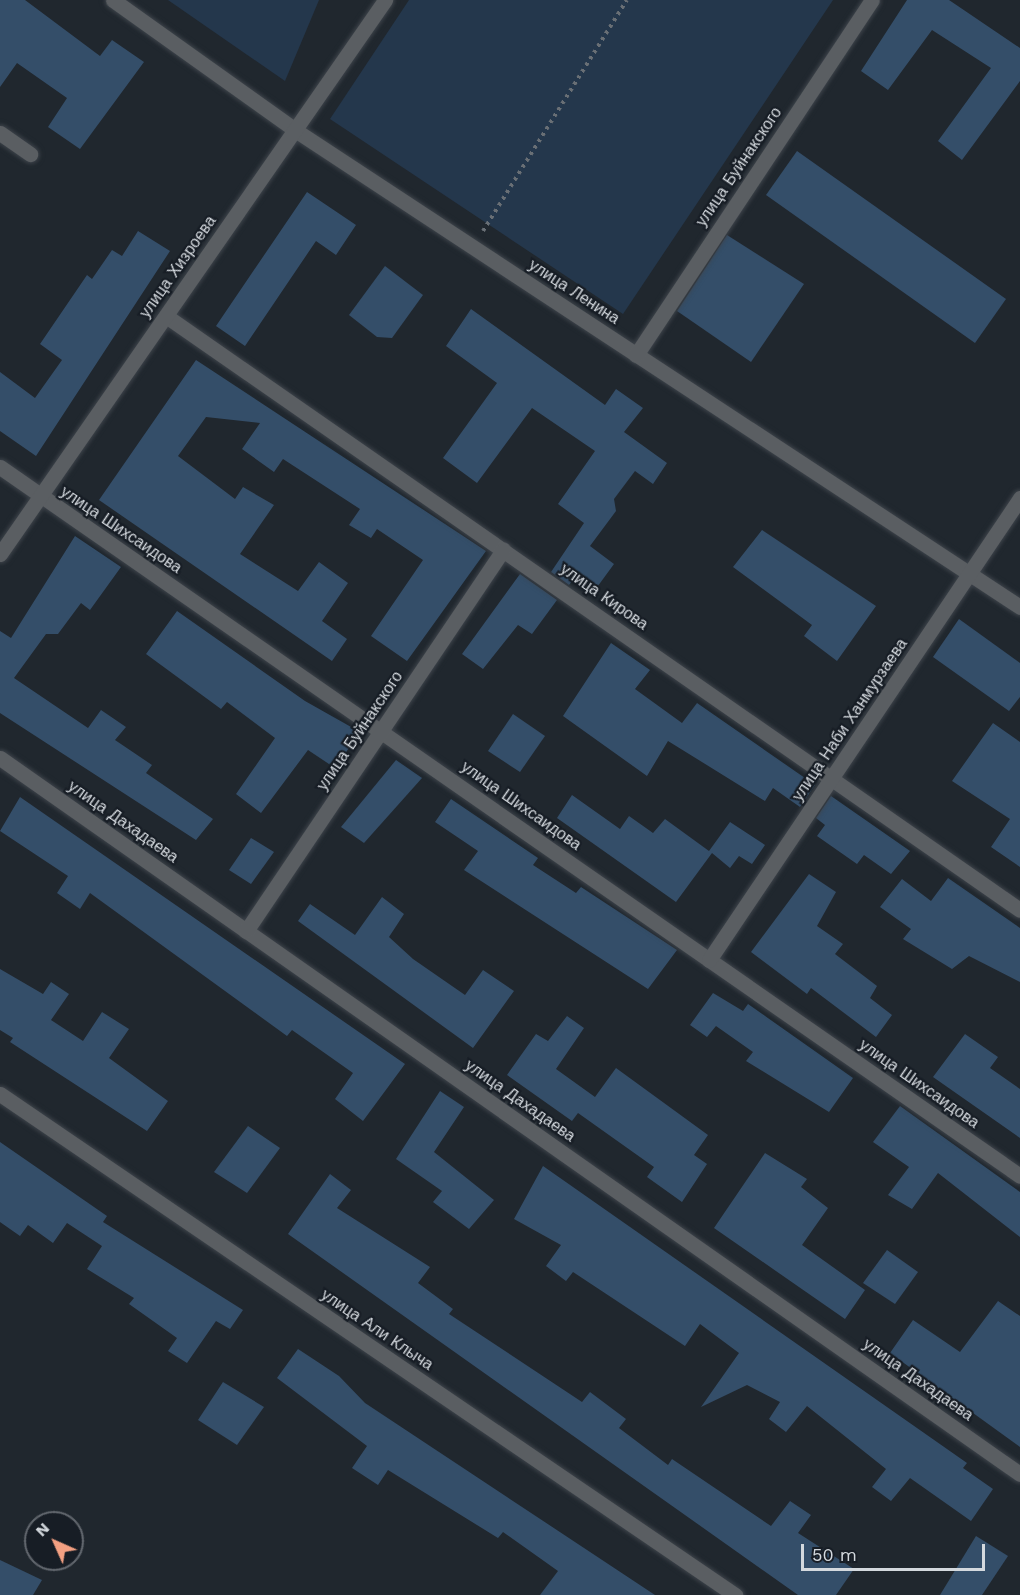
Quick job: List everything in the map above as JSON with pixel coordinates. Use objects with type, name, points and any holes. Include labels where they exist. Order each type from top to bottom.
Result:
[{"type":"street","name":"улица Ленина","points":[[113,0],[295,130],[1020,607]]},
{"type":"street","name":"улица Хизроева","points":[[0,554],[385,0]]},
{"type":"street","name":"улица Буйнакского","points":[[636,355],[872,0]]},
{"type":"street","points":[[0,133],[30,154]]},
{"type":"street","name":"улица Кирова","points":[[165,316],[1020,910]]},
{"type":"street","name":"улица Шихсаидова","points":[[0,467],[1020,1176]]},
{"type":"street","name":"улица Наби Ханмурзаева","points":[[709,960],[1020,498]]},
{"type":"street","name":"улица Буйнакского","points":[[246,931],[503,550]]},
{"type":"street","name":"улица Дахадаева","points":[[0,758],[1020,1474]]},
{"type":"street","name":"улица Али Клыча","points":[[0,1094],[735,1595]]},
{"type":"path","points":[[473,247],[627,0]]},
{"type":"shaded area","points":[[168,0],[319,0],[285,81]]},
{"type":"shaded area","points":[[409,0],[833,0],[623,314],[330,119]]},
{"type":"building","points":[[0,0],[25,0],[100,56],[112,40],[144,62],[80,149],[48,127],[67,98],[17,63],[0,87]]},
{"type":"building","points":[[907,0],[949,0],[1020,48],[1020,81],[962,160],[938,141],[991,68],[932,30],[888,90],[861,71]]},
{"type":"building","points":[[797,151],[1006,299],[975,343],[766,195]]},
{"type":"building","points":[[307,192],[356,225],[336,255],[316,241],[245,346],[216,326]]},
{"type":"building","points":[[138,231],[170,251],[36,456],[0,431],[0,372],[35,398],[62,360],[40,344],[87,275],[92,279],[112,250],[122,256]]},
{"type":"building","points":[[727,235],[804,284],[751,362],[677,311]]},
{"type":"building","points":[[385,266],[423,295],[392,338],[377,337],[349,315]]},
{"type":"building","points":[[471,309],[605,405],[616,389],[643,408],[624,432],[667,463],[653,484],[635,471],[614,499],[616,511],[590,546],[614,564],[595,590],[576,576],[569,585],[551,572],[584,523],[558,504],[595,451],[532,408],[477,483],[443,458],[497,383],[446,346]]},
{"type":"building","points":[[196,360],[486,551],[407,661],[371,636],[423,560],[377,529],[371,538],[349,525],[360,509],[283,459],[274,472],[242,449],[260,423],[206,417],[178,456],[235,499],[243,487],[274,505],[240,554],[298,591],[319,562],[348,583],[322,621],[347,639],[332,661],[99,500]]},
{"type":"building","points":[[762,530],[876,606],[837,661],[804,636],[812,625],[733,567]]},
{"type":"building","points":[[75,536],[121,567],[90,610],[81,603],[58,634],[46,634],[14,678],[88,728],[101,710],[126,727],[115,740],[152,765],[146,773],[213,819],[196,840],[0,713],[0,631],[11,638]]},
{"type":"building","points":[[520,574],[557,600],[532,634],[518,625],[483,669],[462,654]]},
{"type":"building","points":[[177,611],[305,701],[360,732],[335,768],[308,750],[261,813],[236,794],[275,738],[227,702],[221,709],[146,654]]},
{"type":"building","points":[[959,619],[1020,663],[1020,697],[1009,711],[933,657]]},
{"type":"building","points":[[611,643],[650,670],[635,689],[682,723],[697,703],[815,785],[800,807],[773,788],[765,801],[668,741],[647,776],[563,716]]},
{"type":"building","points":[[513,714],[545,736],[520,772],[488,751]]},
{"type":"building","points":[[993,723],[1020,742],[1020,867],[991,847],[1010,819],[952,781]]},
{"type":"building","points":[[396,760],[422,778],[364,843],[341,827]]},
{"type":"building","points":[[572,795],[620,829],[629,816],[653,833],[665,819],[709,851],[730,822],[765,845],[752,864],[739,856],[730,868],[712,853],[676,902],[557,818]]},
{"type":"building","points":[[831,796],[910,851],[891,874],[864,855],[857,864],[817,836],[825,825],[816,818]]},
{"type":"building","points":[[20,797],[405,1064],[363,1121],[335,1099],[353,1073],[292,1030],[287,1036],[90,893],[80,909],[57,893],[68,876],[0,831]]},
{"type":"building","points":[[451,799],[538,858],[533,865],[576,893],[581,887],[677,950],[648,989],[464,870],[478,851],[435,822]]},
{"type":"building","points":[[251,838],[274,852],[251,884],[229,870]]},
{"type":"building","points":[[809,874],[836,892],[817,926],[843,944],[835,954],[877,986],[870,998],[892,1015],[876,1037],[811,988],[807,994],[751,952]]},
{"type":"building","points":[[948,878],[1020,928],[1020,982],[969,956],[952,969],[903,939],[911,929],[880,907],[902,879],[931,901]]},
{"type":"building","points":[[382,897],[404,914],[389,937],[413,959],[465,995],[483,970],[514,991],[473,1048],[298,921],[310,904],[355,935]]},
{"type":"building","points":[[0,969],[43,994],[51,982],[69,994],[51,1020],[83,1041],[102,1012],[129,1029],[109,1058],[168,1101],[147,1131],[10,1042],[13,1038],[0,1030]]},
{"type":"building","points":[[713,993],[743,1011],[748,1004],[853,1078],[829,1112],[746,1061],[753,1052],[716,1026],[707,1037],[690,1025]]},
{"type":"building","points":[[567,1016],[584,1028],[556,1069],[595,1097],[616,1068],[708,1135],[694,1155],[707,1164],[682,1202],[647,1177],[654,1167],[578,1113],[572,1121],[507,1075],[536,1034],[548,1041]]},
{"type":"building","points":[[965,1034],[998,1057],[990,1068],[1020,1089],[1020,1138],[933,1077]]},
{"type":"building","points":[[440,1091],[464,1107],[434,1152],[494,1200],[469,1229],[433,1202],[442,1191],[396,1159]]},
{"type":"building","points":[[900,1106],[1020,1192],[1020,1237],[938,1173],[912,1209],[888,1195],[909,1167],[873,1142]]},
{"type":"building","points":[[248,1126],[280,1148],[247,1193],[214,1172]]},
{"type":"building","points":[[0,1142],[107,1216],[103,1222],[243,1310],[230,1329],[216,1321],[187,1363],[168,1351],[177,1338],[129,1304],[134,1298],[87,1269],[102,1246],[67,1223],[53,1243],[28,1225],[20,1236],[0,1222]]},
{"type":"building","points":[[765,1153],[807,1179],[801,1187],[828,1208],[802,1245],[865,1290],[845,1319],[714,1228]]},
{"type":"building","points":[[543,1166],[967,1463],[963,1468],[993,1489],[971,1521],[910,1478],[891,1501],[872,1487],[886,1469],[807,1406],[786,1432],[769,1419],[780,1402],[747,1385],[701,1407],[739,1353],[700,1324],[685,1346],[573,1272],[566,1281],[546,1266],[561,1245],[514,1219]]},
{"type":"building","points":[[330,1174],[351,1190],[337,1208],[430,1267],[418,1283],[453,1309],[449,1314],[582,1402],[590,1392],[626,1419],[619,1428],[668,1465],[672,1459],[771,1526],[790,1501],[811,1515],[798,1533],[854,1569],[836,1595],[798,1595],[288,1234]]},
{"type":"building","points":[[887,1250],[918,1272],[895,1304],[863,1283]]},
{"type":"building","points":[[998,1301],[1020,1316],[1020,1447],[890,1353],[913,1320],[960,1352]]},
{"type":"building","points":[[298,1349],[339,1376],[365,1403],[655,1595],[540,1595],[558,1571],[503,1532],[498,1538],[388,1470],[378,1485],[352,1468],[367,1446],[277,1378]]},
{"type":"building","points":[[223,1382],[264,1407],[237,1445],[198,1420]]},
{"type":"building","points":[[976,1536],[1008,1556],[982,1595],[940,1595]]},
{"type":"building","points":[[0,1560],[42,1580],[33,1595],[0,1595]]}]
